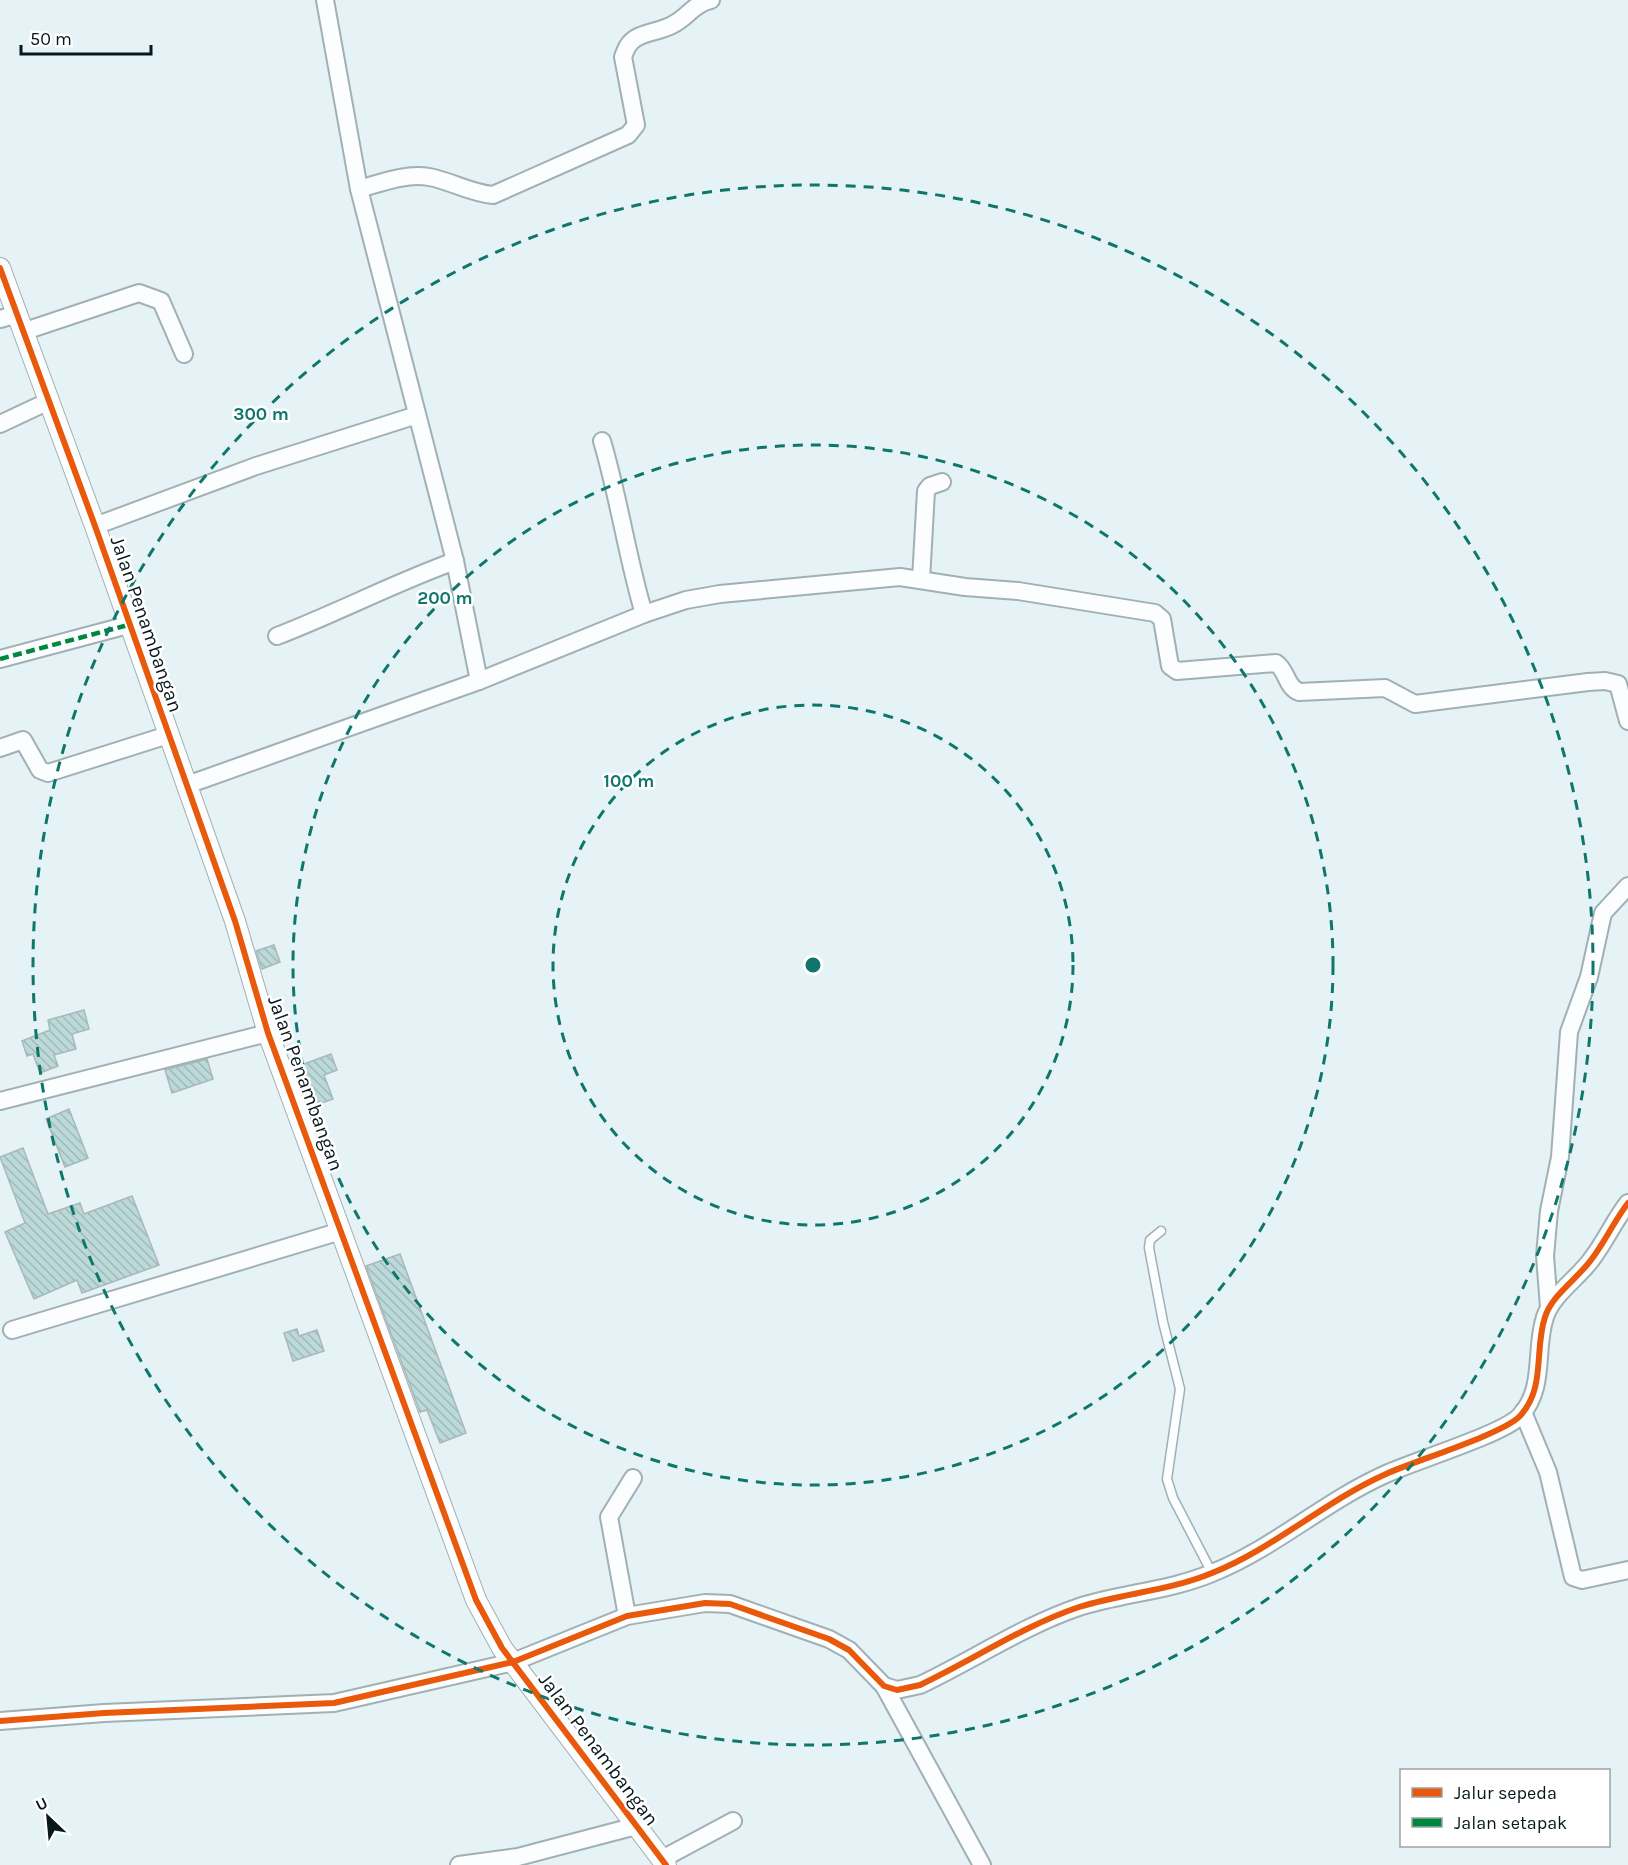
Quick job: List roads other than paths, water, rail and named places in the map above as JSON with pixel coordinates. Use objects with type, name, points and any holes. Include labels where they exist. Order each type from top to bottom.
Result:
[{"type":"street","points":[[325,0],[359,189],[455,561],[479,681]]},
{"type":"street","points":[[359,189],[412,176],[429,177],[479,194],[493,195],[628,135],[636,124],[623,57],[626,47],[637,37],[670,26],[681,20],[687,12],[711,0]]},
{"type":"street","name":"Jalan Penambangan","points":[[0,268],[14,321],[49,401],[235,921],[268,1033],[476,1600],[494,1636],[664,1862]]},
{"type":"street","points":[[14,321],[139,293],[161,301],[184,354]]},
{"type":"street","points":[[0,423],[49,401]]},
{"type":"street","points":[[95,526],[256,466],[417,415]]},
{"type":"street","points":[[603,441],[617,490],[628,558],[644,614]]},
{"type":"street","points":[[921,580],[926,491],[930,486],[942,482]]},
{"type":"street","points":[[277,636],[326,617],[406,579],[455,561]]},
{"type":"street","points":[[187,785],[479,681],[644,614],[686,600],[720,594],[900,577],[1018,591],[1155,613],[1162,619],[1167,657],[1174,670],[1276,663],[1282,668],[1292,687],[1299,692],[1385,687],[1414,704],[1623,679],[1628,721]]},
{"type":"street","points":[[0,659],[128,625]]},
{"type":"street","points":[[0,747],[23,740],[40,770],[48,773],[168,735]]},
{"type":"street","points":[[1550,1307],[1545,1256],[1549,1211],[1560,1157],[1569,1032],[1589,976],[1603,913],[1628,886]]},
{"type":"street","points":[[0,1101],[268,1033]]},
{"type":"street","points":[[884,1686],[897,1690],[920,1685],[1050,1618],[1082,1606],[1166,1588],[1212,1574],[1237,1561],[1347,1492],[1386,1473],[1519,1418],[1535,1392],[1543,1328],[1550,1307],[1591,1260],[1628,1203]]},
{"type":"street","points":[[12,1330],[341,1231]]},
{"type":"street","points":[[1523,1412],[1548,1472],[1562,1540],[1573,1577],[1582,1580],[1628,1570]]},
{"type":"street","points":[[627,1616],[609,1517],[633,1478]]},
{"type":"street","points":[[0,1721],[104,1713],[334,1703],[513,1662],[627,1616],[689,1604],[730,1604],[829,1640],[849,1650],[884,1686],[982,1865]]},
{"type":"street","points":[[664,1862],[733,1821]]},
{"type":"street","points":[[459,1865],[518,1857],[636,1826]]},
{"type":"lane","points":[[1161,1231],[1150,1240],[1149,1248],[1163,1322],[1180,1389],[1167,1479],[1173,1498],[1212,1574]]}]
